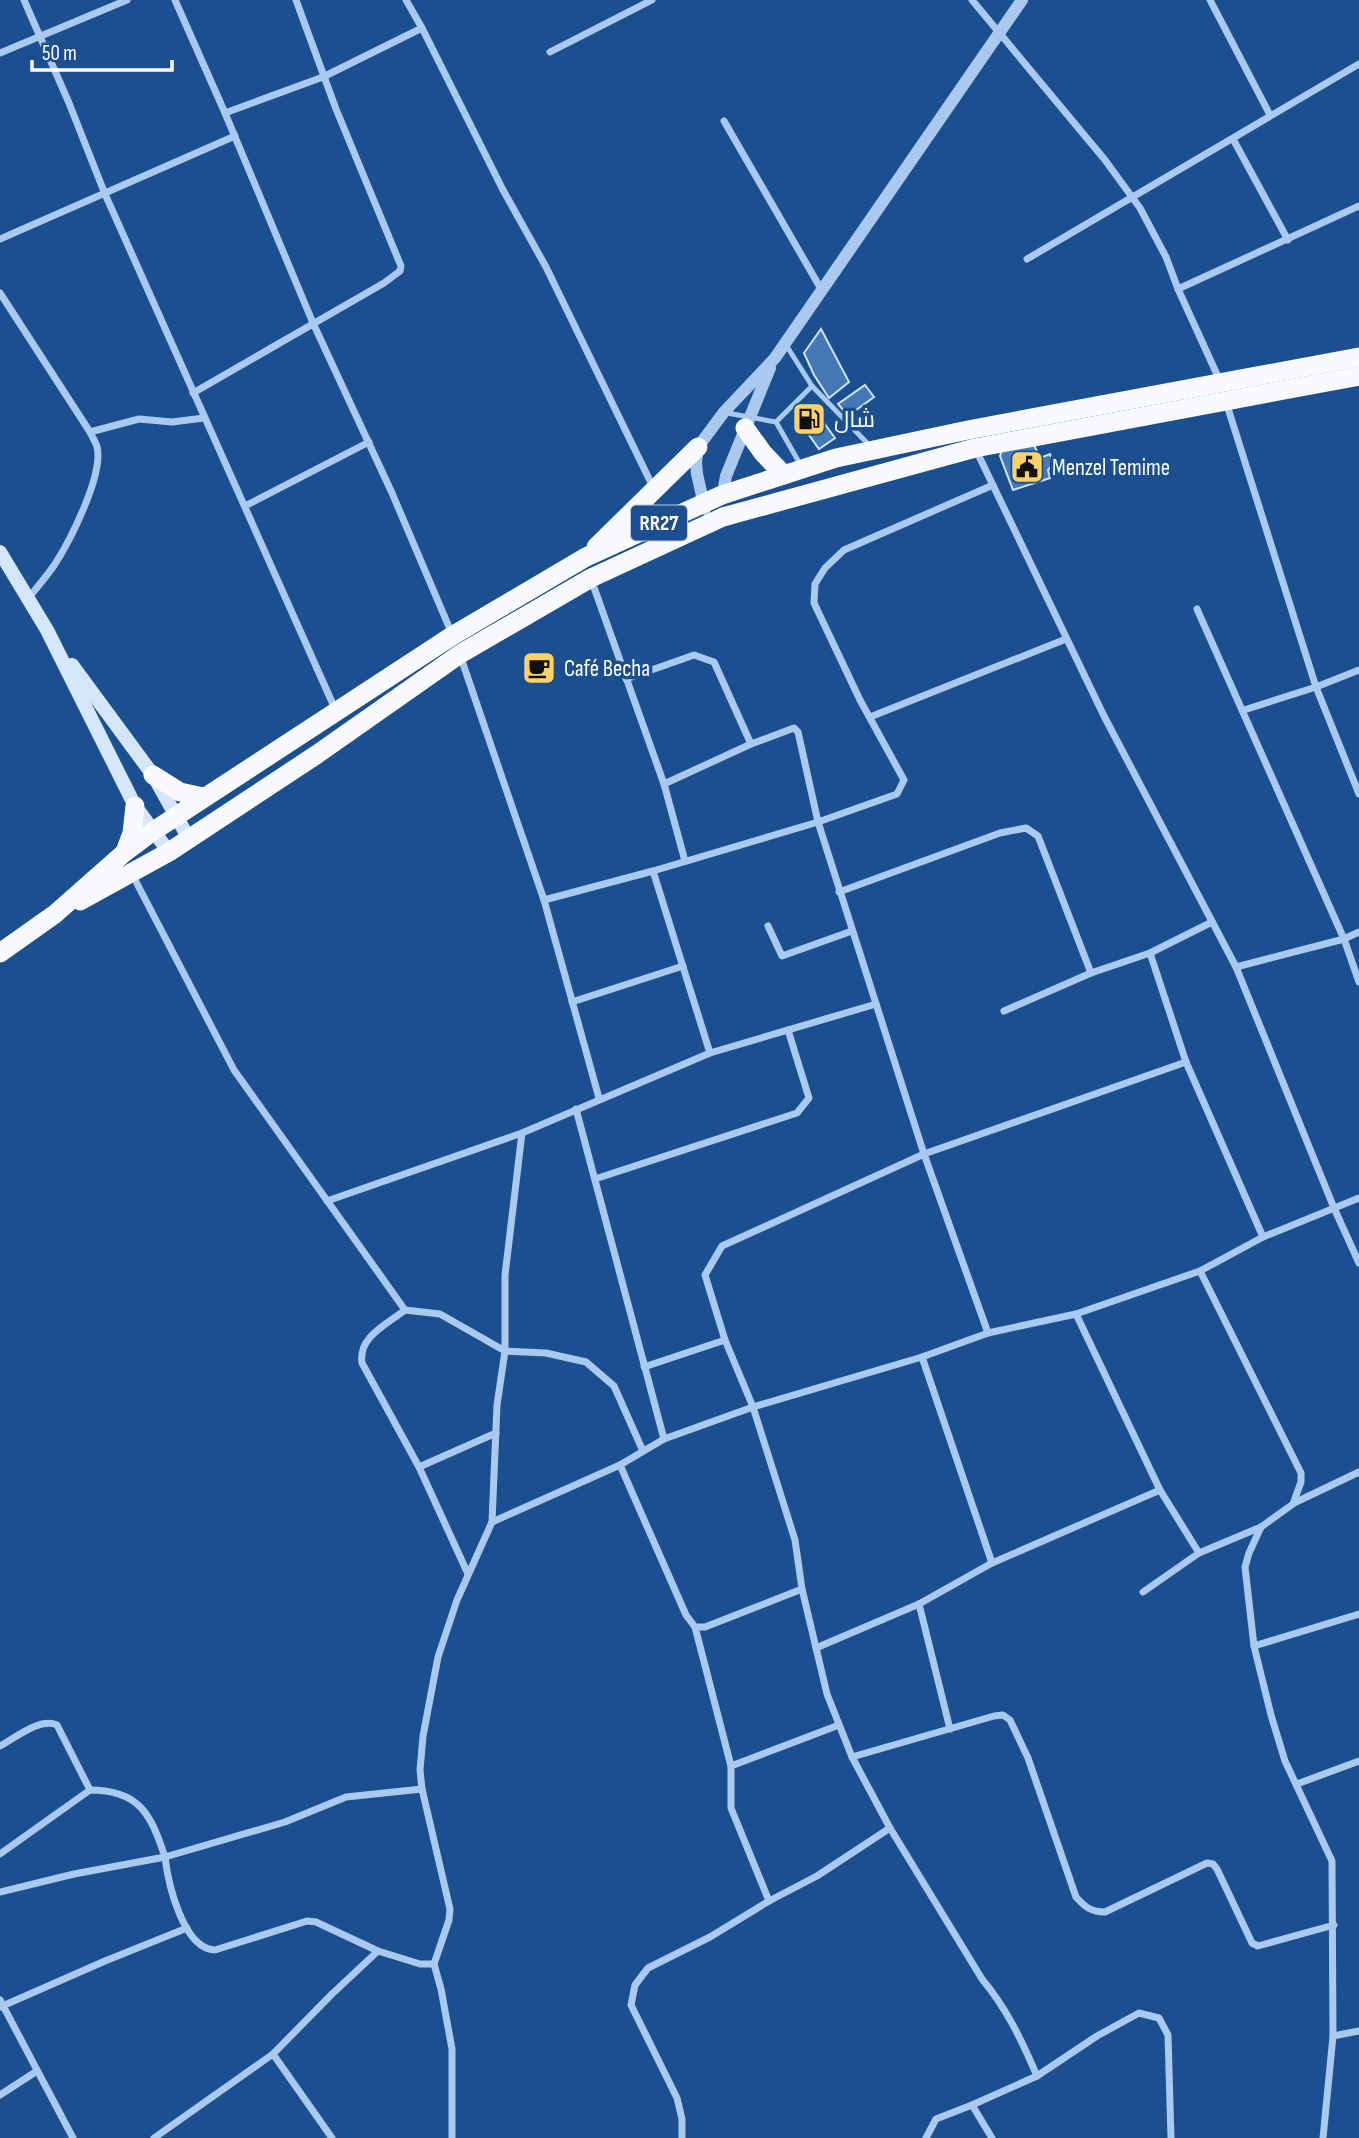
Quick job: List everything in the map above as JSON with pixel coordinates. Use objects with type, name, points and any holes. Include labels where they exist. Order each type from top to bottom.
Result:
[{"type":"highway","name":"RR27","points":[[0,953],[55,914],[152,832],[452,636],[586,557],[703,502],[836,458],[971,439],[1223,391],[1359,357]]},
{"type":"highway","name":"RR27","points":[[1223,391],[1359,376]]},
{"type":"highway","points":[[747,422],[763,453],[794,472]]},
{"type":"highway","name":"RR27","points":[[55,914],[169,852],[316,755],[460,654],[591,578],[717,520],[893,470],[971,439]]},
{"type":"highway","points":[[586,557],[698,447]]},
{"type":"highway","points":[[153,775],[180,792],[203,797]]},
{"type":"highway","points":[[124,853],[132,833],[135,806]]},
{"type":"main road","points":[[0,552],[47,630],[153,775],[188,837]]},
{"type":"main road","points":[[47,630],[135,806],[169,852]]},
{"type":"street","points":[[24,0],[69,103],[104,194],[337,712]]},
{"type":"street","points":[[0,53],[127,0]]},
{"type":"street","points":[[175,0],[313,323],[369,442],[460,654],[544,900],[599,1098]]},
{"type":"street","points":[[193,393],[384,283],[400,271],[401,265],[323,77],[296,0]]},
{"type":"street","points":[[406,0],[503,190],[546,267],[653,489]]},
{"type":"street","points":[[550,52],[652,0]]},
{"type":"street","points":[[972,0],[1105,160],[1132,198],[1166,257],[1223,391],[1316,687],[1359,794]]},
{"type":"street","points":[[717,520],[703,502],[696,462],[698,447],[724,412],[775,358],[1022,0]]},
{"type":"street","points":[[1210,0],[1270,115]]},
{"type":"street","points":[[225,113],[323,77],[422,28]]},
{"type":"street","points":[[1027,259],[1359,64]]},
{"type":"street","points":[[724,121],[821,289]]},
{"type":"street","points":[[0,239],[235,136]]},
{"type":"street","points":[[1234,139],[1288,240]]},
{"type":"street","points":[[1178,289],[1359,206]]},
{"type":"street","points":[[0,293],[97,446],[95,477],[78,523],[55,564],[28,599]]},
{"type":"street","points":[[717,520],[726,476],[775,358]]},
{"type":"street","points":[[90,432],[139,419],[172,422],[204,418]]},
{"type":"street","points":[[971,439],[1066,639],[1236,967],[1359,1263]]},
{"type":"street","points":[[245,506],[369,442]]},
{"type":"street","points":[[544,900],[653,872],[685,860],[818,822],[897,793],[904,780],[814,603],[815,584],[825,568],[844,550],[993,485]]},
{"type":"street","points":[[591,578],[664,784],[685,860]]},
{"type":"street","points":[[1198,609],[1344,939],[1359,982]]},
{"type":"street","points":[[870,717],[1066,639]]},
{"type":"street","points":[[626,679],[694,655],[714,662],[751,744]]},
{"type":"street","points":[[1244,710],[1359,670]]},
{"type":"street","points":[[664,784],[787,730],[793,728],[798,732],[818,822],[839,892],[924,1154],[988,1333]]},
{"type":"street","points":[[839,892],[1000,833],[1026,828],[1038,836],[1091,972]]},
{"type":"street","points":[[653,872],[710,1053]]},
{"type":"street","points":[[132,874],[234,1070],[405,1311]]},
{"type":"street","points":[[1004,1011],[1091,972],[1150,953],[1212,922]]},
{"type":"street","points":[[768,926],[782,956],[852,931]]},
{"type":"street","points":[[1236,967],[1344,939],[1359,932]]},
{"type":"street","points":[[1150,953],[1186,1062],[1263,1237]]},
{"type":"street","points":[[572,1002],[683,966]]},
{"type":"street","points":[[327,1201],[522,1133],[710,1053],[876,1004]]},
{"type":"street","points":[[594,1179],[797,1113],[808,1098],[788,1030]]},
{"type":"street","points":[[1037,2077],[1015,2026],[998,1998],[982,1979],[890,1828],[852,1757],[827,1695],[802,1589],[795,1539],[753,1408],[725,1340],[705,1275],[722,1246],[924,1154],[1186,1062]]},
{"type":"street","points":[[576,1109],[664,1439]]},
{"type":"street","points":[[452,2138],[453,2049],[434,1964],[449,1920],[450,1909],[422,1789],[422,1736],[438,1657],[457,1600],[492,1522],[497,1405],[506,1350],[505,1275],[522,1133]]},
{"type":"street","points":[[492,1522],[620,1465],[664,1439],[753,1408],[922,1357],[988,1333],[1076,1314],[1200,1270],[1263,1237],[1359,1198]]},
{"type":"street","points":[[1200,1270],[1301,1473],[1301,1482],[1293,1504]]},
{"type":"street","points":[[468,1574],[419,1467],[362,1363],[360,1352],[364,1342],[405,1311],[440,1314],[506,1350],[546,1353],[586,1362],[614,1386],[643,1451]]},
{"type":"street","points":[[1076,1314],[1160,1490],[1199,1553]]},
{"type":"street","points":[[644,1367],[725,1340]]},
{"type":"street","points":[[922,1357],[992,1563]]},
{"type":"street","points":[[419,1467],[496,1433]]},
{"type":"street","points":[[620,1465],[686,1615],[695,1627],[731,1766],[731,1808],[769,1901]]},
{"type":"street","points":[[1143,1592],[1199,1553],[1261,1527],[1293,1504],[1359,1472]]},
{"type":"street","points":[[816,1648],[919,1604],[992,1563],[1160,1490]]},
{"type":"street","points":[[1261,1527],[1245,1567],[1254,1646],[1285,1761],[1332,1861],[1333,2036],[1323,2138]]},
{"type":"street","points":[[695,1627],[705,1627],[802,1589]]},
{"type":"street","points":[[919,1604],[950,1729]]},
{"type":"street","points":[[1254,1646],[1359,1614]]},
{"type":"street","points":[[852,1757],[994,1716],[1003,1716],[1010,1720],[1028,1758],[1076,1896],[1083,1906],[1093,1912],[1105,1912],[1207,1863],[1213,1864],[1217,1869],[1252,1943],[1258,1947],[1334,1925]]},
{"type":"street","points":[[0,1746],[40,1724],[57,1725],[90,1790]]},
{"type":"street","points":[[731,1766],[839,1725]]},
{"type":"street","points":[[1297,1784],[1359,1761]]},
{"type":"street","points":[[0,1892],[74,1874],[165,1857],[285,1822],[346,1797],[422,1789]]},
{"type":"street","points":[[0,1854],[90,1790],[116,1793],[131,1798],[143,1808],[155,1829],[165,1857],[168,1881],[187,1928],[203,1947],[215,1950],[300,1923],[316,1922],[378,1951],[420,1964],[434,1964]]},
{"type":"street","points":[[682,2138],[682,2119],[677,2098],[631,2005],[635,1985],[648,1968],[710,1937],[817,1876],[890,1828]]},
{"type":"street","points":[[73,2138],[1,2004],[187,1928]]},
{"type":"street","points":[[154,2138],[273,2054],[378,1951]]},
{"type":"street","points":[[926,2138],[936,2119],[1037,2077],[1068,2054],[1139,2013],[1159,2018],[1168,2035],[1171,2138]]},
{"type":"street","points":[[1333,2036],[1359,2032]]},
{"type":"street","points":[[273,2054],[332,2138]]},
{"type":"street","points":[[0,2095],[37,2071]]},
{"type":"street","points":[[972,2105],[992,2138]]},
{"type":"lane","points":[[785,344],[812,386],[893,470]]},
{"type":"lane","points":[[724,412],[747,422],[776,422],[812,386]]},
{"type":"lane","points":[[776,422],[794,472]]},
{"type":"building","points":[[821,329],[849,382],[829,398],[804,353]]},
{"type":"building","points":[[865,385],[874,397],[848,416],[838,404]]},
{"type":"building","points":[[813,408],[835,438],[819,449],[797,418]]},
{"type":"building","name":"Menzel Temime","points":[[1034,445],[1040,458],[1050,454],[1053,464],[1048,470],[1050,478],[1013,490],[1000,456],[1002,450]]},
{"type":"place","name":"شال","points":[[809,419]]},
{"type":"place","name":"Menzel Temime","points":[[1027,467]]},
{"type":"place","name":"Café Becha","points":[[539,668]]}]
